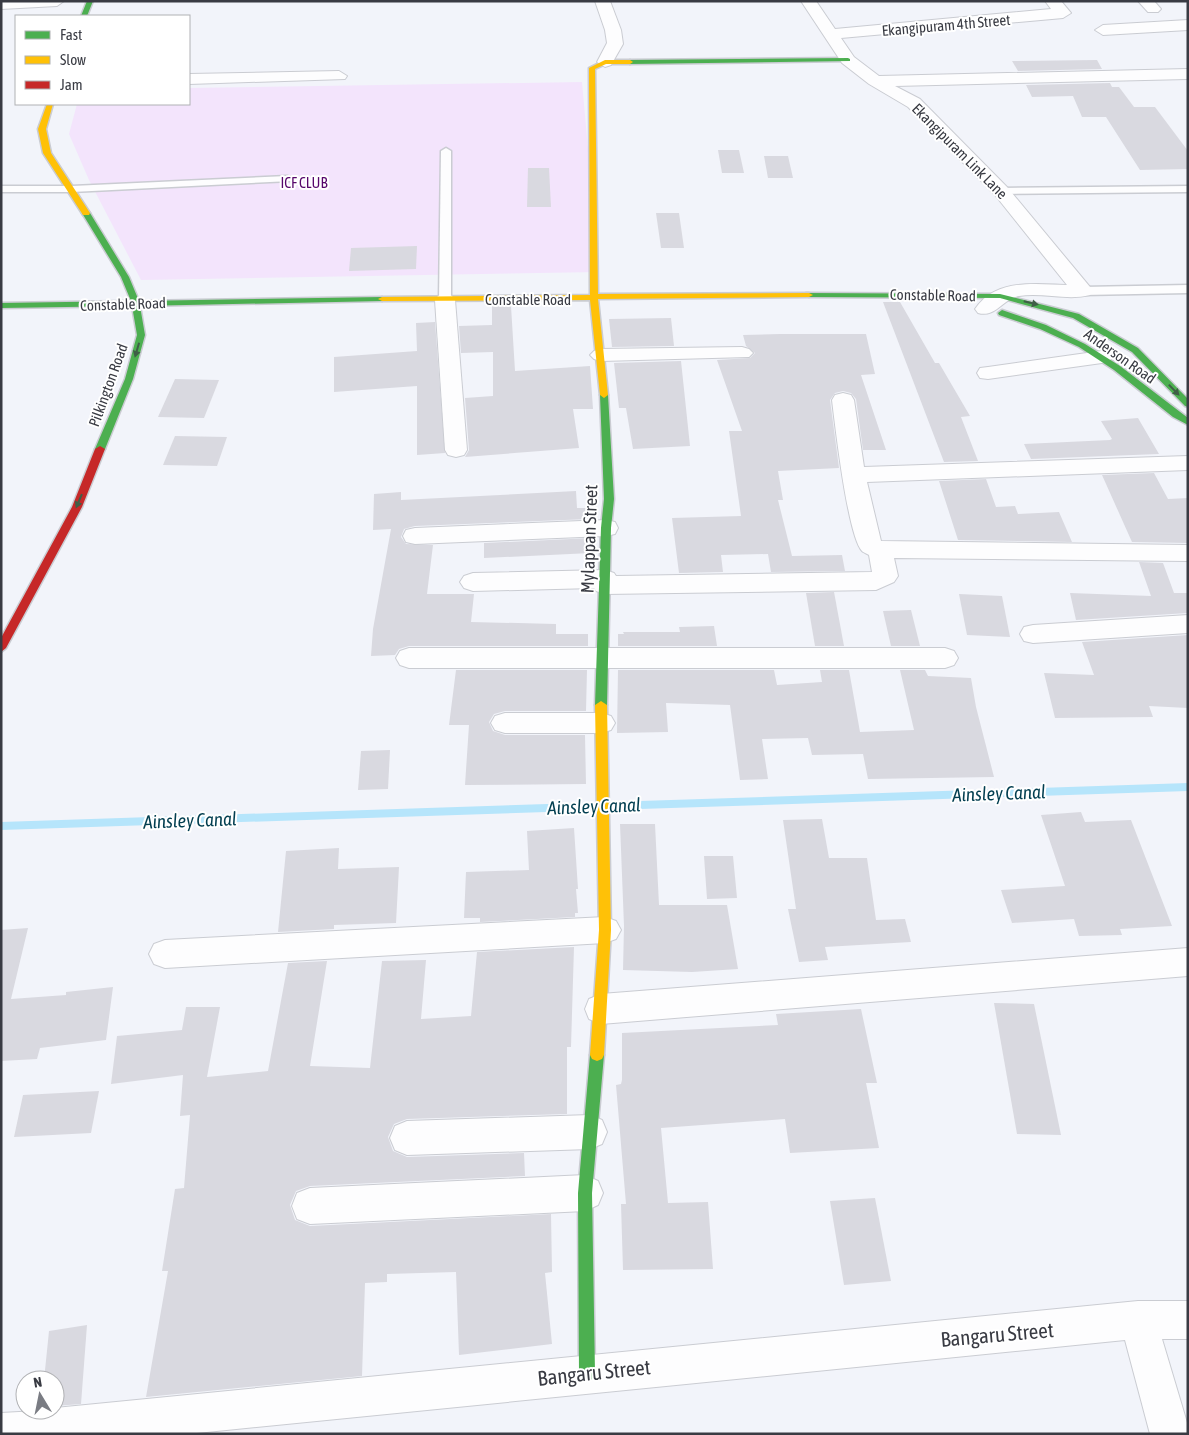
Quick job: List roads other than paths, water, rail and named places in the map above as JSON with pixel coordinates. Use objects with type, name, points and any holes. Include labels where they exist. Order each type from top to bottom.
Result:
[{"type":"street","points":[[1,4],[57,1]]},
{"type":"street","points":[[84,15],[90,1]]},
{"type":"street","points":[[602,1],[613,30],[615,44],[610,49],[605,62],[848,60]]},
{"type":"street","name":"Ekangipuram Link Lane","points":[[808,1],[848,60],[875,81],[914,103],[1001,191],[1083,291]]},
{"type":"street","name":"Ekangipuram 4th Street","points":[[829,34],[1063,13],[1052,1]]},
{"type":"street","points":[[1144,7],[1171,8]]},
{"type":"street","points":[[991,8],[1001,20]]},
{"type":"street","points":[[1103,30],[1188,25]]},
{"type":"street","name":"Mylappan Street","points":[[587,1373],[584,1193],[601,1009],[604,930],[604,782],[601,723],[606,528],[609,499],[601,355],[594,298],[592,68],[597,64],[605,62]]},
{"type":"street","points":[[875,81],[1188,74]]},
{"type":"street","points":[[190,79],[338,76]]},
{"type":"street","name":"Pilkington Road","points":[[1,648],[77,507],[129,379],[141,335],[135,302],[125,278],[72,189],[47,153],[42,129],[50,105]]},
{"type":"street","name":"Constable Road","points":[[111,285],[125,278]]},
{"type":"street","name":"Constable Road","points":[[985,309],[1000,296],[1017,290],[1083,291]]},
{"type":"street","name":"Constable Road","points":[[57,306],[95,292]]},
{"type":"street","name":"Constable Road","points":[[1,306],[57,306],[135,302],[913,294],[1000,296],[1076,316],[1135,350]]},
{"type":"street","name":"Anderson Road","points":[[913,294],[1023,318],[1084,345],[1188,423]]},
{"type":"street","points":[[445,300],[456,450]]},
{"type":"street","name":"Anderson Road","points":[[1135,350],[1188,404]]},
{"type":"street","points":[[601,355],[742,352]]},
{"type":"street","points":[[988,372],[1101,357]]},
{"type":"street","points":[[843,400],[854,475],[867,538],[871,546],[880,550],[1188,553]]},
{"type":"street","points":[[854,475],[1188,464]]},
{"type":"street","points":[[415,536],[606,528]]},
{"type":"street","points":[[474,582],[876,580],[885,576],[880,550]]},
{"type":"street","points":[[1033,634],[1188,624]]},
{"type":"street","points":[[409,658],[603,660],[945,658]]},
{"type":"street","points":[[505,724],[601,723]]},
{"type":"street","points":[[165,954],[604,930]]},
{"type":"street","points":[[601,1009],[1188,962]]},
{"type":"street","points":[[407,1138],[590,1132]]},
{"type":"street","points":[[310,1206],[584,1193]]},
{"type":"street","points":[[1138,1320],[1170,1434]]},
{"type":"street","name":"Bangaru Street","points":[[1,1433],[587,1373],[1138,1320],[1188,1320]]},
{"type":"lane","points":[[445,300],[446,151]]},
{"type":"lane","points":[[1,189],[72,189],[287,179]]},
{"type":"lane","points":[[1001,191],[1188,190]]},
{"type":"lane","points":[[1083,291],[1188,289]]},
{"type":"waterway","name":"Ainsley Canal","points":[[1,826],[1188,787]]},
{"type":"park label","name":"ICF CLUB","points":[[304,182]]}]
